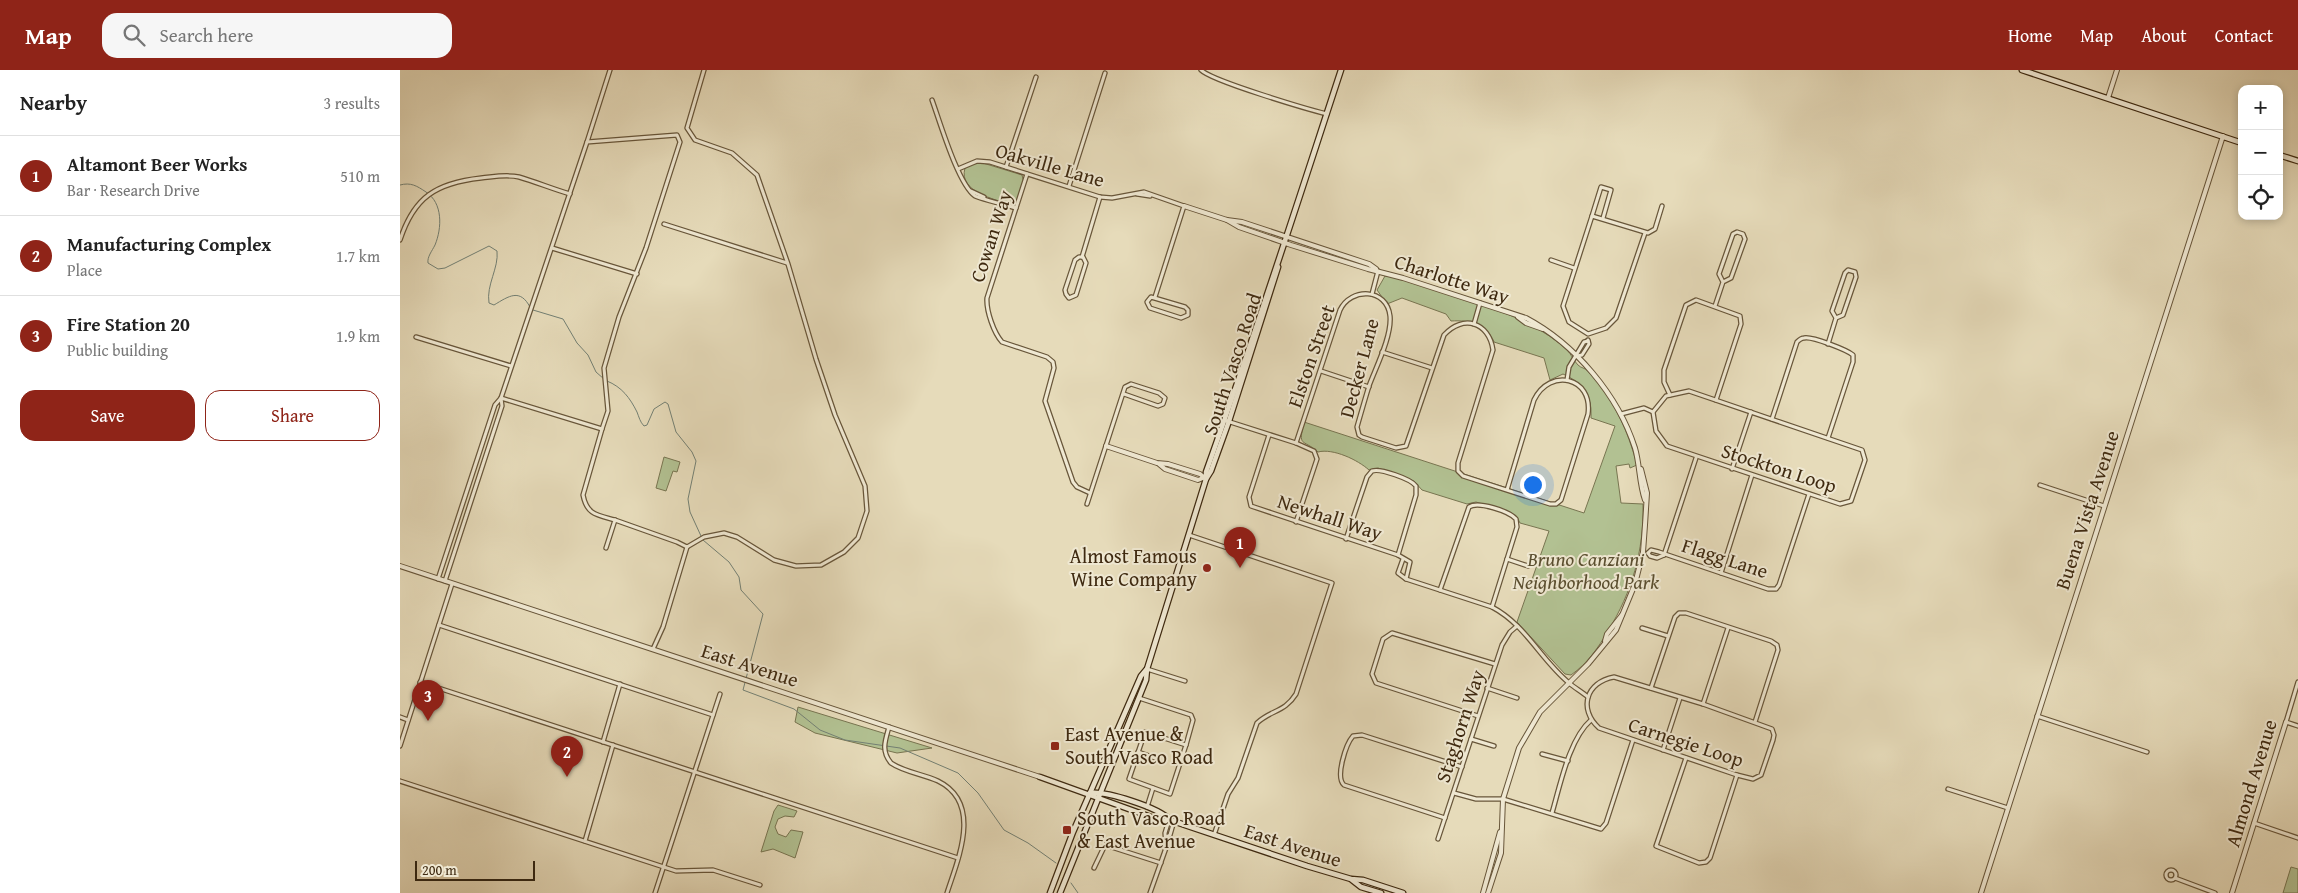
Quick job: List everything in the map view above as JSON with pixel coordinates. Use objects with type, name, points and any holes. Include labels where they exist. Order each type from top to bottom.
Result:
[{"type":"main road","name":"South Vasco Road","points":[[1060,893],[1096,799],[1146,680],[1147,669],[1189,535],[1204,478],[1227,421],[1272,276],[1281,256],[1341,70]]},
{"type":"main road","points":[[2022,70],[2238,142]]},
{"type":"main road","points":[[2283,156],[2298,162]]},
{"type":"main road","name":"South Vasco Road","points":[[1050,893],[1090,793],[1141,676],[1147,669]]},
{"type":"main road","name":"East Avenue","points":[[1040,777],[1090,793],[1099,792],[1147,808],[1164,814],[1172,821]]},
{"type":"main road","name":"East Avenue","points":[[1090,793],[1096,799],[1162,821],[1172,821],[1351,879],[1363,880],[1403,893]]},
{"type":"main road","name":"East Avenue","points":[[1351,879],[1362,887],[1381,893]]},
{"type":"street","points":[[438,579],[495,405],[501,398],[552,248],[610,70]]},
{"type":"street","points":[[652,649],[663,627],[687,547],[694,542],[704,537],[724,533],[737,537],[774,560],[796,566],[821,564],[844,552],[858,538],[868,511],[866,486],[835,416],[788,264],[757,175],[732,153],[695,140],[687,128],[704,70]]},
{"type":"street","points":[[1201,70],[1206,74],[1234,84],[1327,114]]},
{"type":"street","points":[[2108,98],[2117,70]]},
{"type":"street","points":[[1069,186],[1105,73]]},
{"type":"street","points":[[1006,167],[1036,77]]},
{"type":"street","points":[[932,100],[958,169],[969,190],[976,197],[986,198],[1016,208]]},
{"type":"street","points":[[587,142],[678,135],[680,138],[637,274],[619,317],[604,368],[608,411],[583,495],[585,506],[592,513],[687,547]]},
{"type":"street","name":"Buena Vista Avenue","points":[[1982,893],[2223,136]]},
{"type":"street","name":"Oakville Lane","points":[[958,169],[966,164],[977,161],[1006,167],[1100,197],[1112,198],[1144,192],[1227,220],[1242,222],[1287,237]]},
{"type":"street","name":"Cowan Way","points":[[1027,174],[987,298],[987,307],[1002,342],[1047,357],[1053,362],[1054,368],[1045,401],[1073,482],[1080,489],[1090,493]]},
{"type":"street","points":[[400,240],[406,222],[423,198],[431,192],[459,180],[508,176],[518,177],[570,194]]},
{"type":"street","points":[[1588,334],[1569,322],[1563,306],[1601,187],[1611,190],[1603,218]]},
{"type":"street","points":[[1082,257],[1100,197]]},
{"type":"street","points":[[1155,297],[1184,206]]},
{"type":"street","points":[[1592,216],[1645,233],[1655,229],[1662,206]]},
{"type":"street","name":"Oakville Lane","points":[[1227,220],[1239,227],[1285,243]]},
{"type":"street","points":[[664,224],[788,264]]},
{"type":"street","points":[[1715,306],[1723,282],[1719,274],[1733,234],[1737,232],[1743,234],[1745,240],[1731,278],[1723,282]]},
{"type":"street","points":[[1588,334],[1606,328],[1616,318],[1645,233]]},
{"type":"street","name":"Charlotte Way","points":[[1287,237],[1370,264],[1378,270]]},
{"type":"street","name":"Charlotte Way","points":[[1285,243],[1368,269],[1378,270],[1526,318],[1543,329],[1576,356],[1607,391],[1621,414],[1635,447],[1645,500],[1645,553],[1635,584],[1616,630],[1588,664],[1540,712],[1522,741],[1510,771],[1503,799],[1501,853],[1488,893]]},
{"type":"street","points":[[552,248],[637,274]]},
{"type":"street","points":[[1082,257],[1086,263],[1079,286],[1076,295],[1069,298],[1065,292],[1070,275],[1075,260],[1082,257]]},
{"type":"street","points":[[1551,260],[1574,268]]},
{"type":"street","points":[[1372,294],[1378,270]]},
{"type":"street","points":[[1828,344],[1836,318],[1832,311],[1845,273],[1848,270],[1855,272],[1856,277],[1843,315],[1836,318]]},
{"type":"street","name":"Elston Street","points":[[1296,443],[1342,304],[1353,296],[1366,292],[1372,294]]},
{"type":"street","name":"Decker Lane","points":[[1372,294],[1385,303],[1390,318],[1382,352],[1357,427],[1359,435],[1400,449],[1408,443],[1440,342],[1448,330],[1460,324],[1474,324]]},
{"type":"street","points":[[1155,297],[1185,306],[1188,310],[1188,315],[1181,318],[1150,308],[1147,305],[1147,300],[1155,297]]},
{"type":"street","points":[[1621,414],[1644,408],[1653,412],[1666,396],[1670,395],[1664,382],[1664,370],[1686,305],[1696,300],[1740,316],[1741,324],[1716,400]]},
{"type":"street","points":[[1480,303],[1474,324],[1487,333],[1492,350],[1458,463],[1458,471],[1463,476],[1507,490],[1556,504],[1561,500],[1589,406],[1582,390],[1567,380],[1562,379],[1548,383],[1538,393],[1507,490]]},
{"type":"street","points":[[1576,356],[1582,355],[1589,344],[1588,334]]},
{"type":"street","points":[[416,337],[511,366]]},
{"type":"street","points":[[1772,418],[1797,342],[1802,338],[1808,338],[1848,351],[1853,356],[1853,362],[1828,438]]},
{"type":"street","points":[[1567,380],[1569,367],[1584,342],[1588,341]]},
{"type":"street","points":[[1382,352],[1432,368]]},
{"type":"street","points":[[1321,372],[1369,387]]},
{"type":"street","points":[[1087,504],[1125,387],[1131,384],[1159,393],[1163,395],[1164,404],[1158,406],[1124,394]]},
{"type":"street","name":"Stockton Loop","points":[[1653,412],[1656,431],[1667,446],[1696,458],[1809,494],[1845,504],[1851,500],[1865,460],[1864,453],[1859,448],[1689,391],[1670,395]]},
{"type":"street","points":[[501,398],[602,429]]},
{"type":"street","points":[[445,581],[502,406],[501,398]]},
{"type":"street","points":[[1732,469],[1751,412]]},
{"type":"street","points":[[1227,421],[1310,448],[1316,455],[1317,459],[1296,522]]},
{"type":"street","name":"Newhall Way","points":[[1269,434],[1249,497],[1253,508],[1398,555],[1403,559]]},
{"type":"street","points":[[1106,446],[1157,463],[1168,464],[1200,474],[1204,478]]},
{"type":"street","points":[[1664,555],[1696,458]]},
{"type":"street","points":[[1346,538],[1367,477],[1372,471],[1379,470],[1411,481],[1416,486],[1416,495],[1398,555]]},
{"type":"street","points":[[1721,573],[1752,476]]},
{"type":"street","points":[[2040,485],[2104,506]]},
{"type":"street","name":"Flagg Lane","points":[[1645,553],[1651,550],[1768,589],[1776,589],[1779,585],[1809,494]]},
{"type":"street","points":[[1440,590],[1467,511],[1472,505],[1480,505],[1510,514],[1516,519],[1517,527],[1492,607]]},
{"type":"street","points":[[606,548],[615,520]]},
{"type":"street","points":[[1189,535],[1332,583],[1296,694],[1286,707],[1263,717],[1257,723],[1238,778],[1228,794],[1214,835]]},
{"type":"street","points":[[1406,579],[1410,562],[1403,559],[1398,573],[1406,579],[1492,607],[1504,614],[1568,683],[1588,696],[1587,709],[1591,720],[1579,734],[1552,814]]},
{"type":"street","points":[[1507,559],[1528,566]]},
{"type":"street","name":"East Avenue","points":[[400,566],[1040,777]]},
{"type":"street","points":[[400,746],[452,584]]},
{"type":"street","points":[[1651,688],[1675,617],[1679,613],[1686,613],[1770,641],[1776,645],[1777,655],[1755,722]]},
{"type":"street","points":[[439,625],[713,714]]},
{"type":"street","name":"Staghorn Way","points":[[1438,839],[1504,639],[1517,626]]},
{"type":"street","points":[[1642,628],[1668,636]]},
{"type":"street","points":[[1702,704],[1728,628]]},
{"type":"street","points":[[1478,716],[1376,683],[1372,674],[1383,639],[1392,633],[1495,664]]},
{"type":"street","points":[[1147,669],[1185,681]]},
{"type":"street","name":"Carnegie Loop","points":[[1588,696],[1599,683],[1614,678],[1755,722],[1772,729],[1774,735],[1758,778],[1753,779],[1599,728],[1591,720]]},
{"type":"street","points":[[420,682],[958,858]]},
{"type":"street","name":"Almond Avenue","points":[[2232,893],[2298,682]]},
{"type":"street","points":[[603,742],[620,684]]},
{"type":"street","points":[[1487,688],[1517,698]]},
{"type":"street","points":[[655,893],[720,694]]},
{"type":"street","points":[[1139,698],[1192,716],[1193,720],[1186,745],[1170,794],[1129,779],[1146,732],[1186,745]]},
{"type":"street","points":[[1663,750],[1680,698]]},
{"type":"street","points":[[2037,716],[2147,752]]},
{"type":"street","points":[[400,718],[408,720]]},
{"type":"street","points":[[2286,722],[2298,726]]},
{"type":"street","points":[[888,727],[884,747],[886,757],[891,763],[940,782],[954,794],[960,804],[964,819],[964,831],[958,858],[946,893]]},
{"type":"street","points":[[1445,818],[1344,785],[1340,779],[1340,773],[1350,741],[1353,736],[1362,735],[1462,767]]},
{"type":"street","points":[[1471,738],[1494,746]]},
{"type":"street","points":[[1454,793],[1476,799],[1503,799],[1601,828],[1606,823],[1633,740]]},
{"type":"street","points":[[585,841],[613,745]]},
{"type":"street","points":[[1138,752],[1158,759]]},
{"type":"street","points":[[1542,754],[1568,762]]},
{"type":"street","points":[[1686,758],[1656,846],[1699,862],[1706,862],[1710,858],[1737,775]]},
{"type":"street","points":[[400,781],[676,870],[713,870],[760,885]]},
{"type":"street","points":[[1147,808],[1153,788]]},
{"type":"street","points":[[1948,789],[2008,808]]},
{"type":"street","points":[[1150,893],[1166,848],[1166,833],[1172,821]]},
{"type":"street","points":[[2254,823],[2298,838]]},
{"type":"street","name":"Charlotte Way","points":[[1483,893],[1502,825]]},
{"type":"street","points":[[1094,868],[1105,845],[1161,863]]},
{"type":"street","points":[[2174,878],[2215,893]]},
{"type":"green space","points":[[983,163],[1022,175],[1024,183],[1017,201],[1011,205],[972,189],[964,176],[965,168],[972,164]]},
{"type":"green space","name":"Bruno Canziani Neighborhood Park","points":[[1385,276],[1392,276],[1484,305],[1508,314],[1550,336],[1567,350],[1578,365],[1587,370],[1597,381],[1612,403],[1624,427],[1637,465],[1630,468],[1629,464],[1616,466],[1621,503],[1643,504],[1639,555],[1630,586],[1616,616],[1592,655],[1571,675],[1565,674],[1517,622],[1549,531],[1520,523],[1517,517],[1510,512],[1476,502],[1467,504],[1422,490],[1414,481],[1378,468],[1369,470],[1358,462],[1338,453],[1318,452],[1303,442],[1302,430],[1304,422],[1584,513],[1615,426],[1591,418],[1588,396],[1576,381],[1563,374],[1550,380],[1544,358],[1494,342],[1487,331],[1477,324],[1465,321],[1451,321],[1446,314],[1402,298],[1387,304],[1377,290]]},
{"type":"green space","points":[[664,457],[680,462],[677,472],[673,471],[666,491],[656,488]]},
{"type":"green space","points":[[798,707],[932,748],[897,753],[815,733],[795,722]]},
{"type":"green space","points":[[778,805],[797,811],[794,817],[785,816],[778,819],[775,827],[778,834],[786,837],[791,830],[803,832],[795,858],[773,849],[761,852],[774,811]]},
{"type":"green space","points":[[2291,867],[2298,869],[2298,893],[2283,893]]},
{"type":"waterway","points":[[400,185],[411,184],[417,186],[432,197],[436,203],[440,224],[428,263],[438,269],[445,268],[489,246],[497,251],[496,264],[489,290],[489,303],[494,305],[509,297],[518,296],[522,297],[530,307]]},
{"type":"waterway","points":[[533,310],[563,319],[577,343],[588,355],[596,372],[604,379]]},
{"type":"waterway","points":[[607,381],[625,393],[644,426],[647,425],[654,409],[665,402],[668,404],[676,432],[692,452],[696,461],[688,499],[690,512],[701,536]]},
{"type":"waterway","points":[[703,540],[729,562],[739,577],[741,590],[763,614],[743,690],[794,709],[820,730],[845,740],[900,748],[958,773],[978,793],[1004,830],[1028,843],[1056,863]]},
{"type":"waterway","points":[[1071,883],[1078,893]]},
{"type":"place","name":"Almost Famous Wine Company","points":[[1207,568]]},
{"type":"place","name":"Altamont Beer Works","points":[[1240,568]]},
{"type":"place","name":"Fire Station 20","points":[[428,721]]},
{"type":"place","name":"East Avenue & South Vasco Road","points":[[1055,746]]},
{"type":"place","name":"Manufacturing Complex","points":[[567,777]]},
{"type":"place","name":"South Vasco Road & East Avenue","points":[[1067,830]]}]
